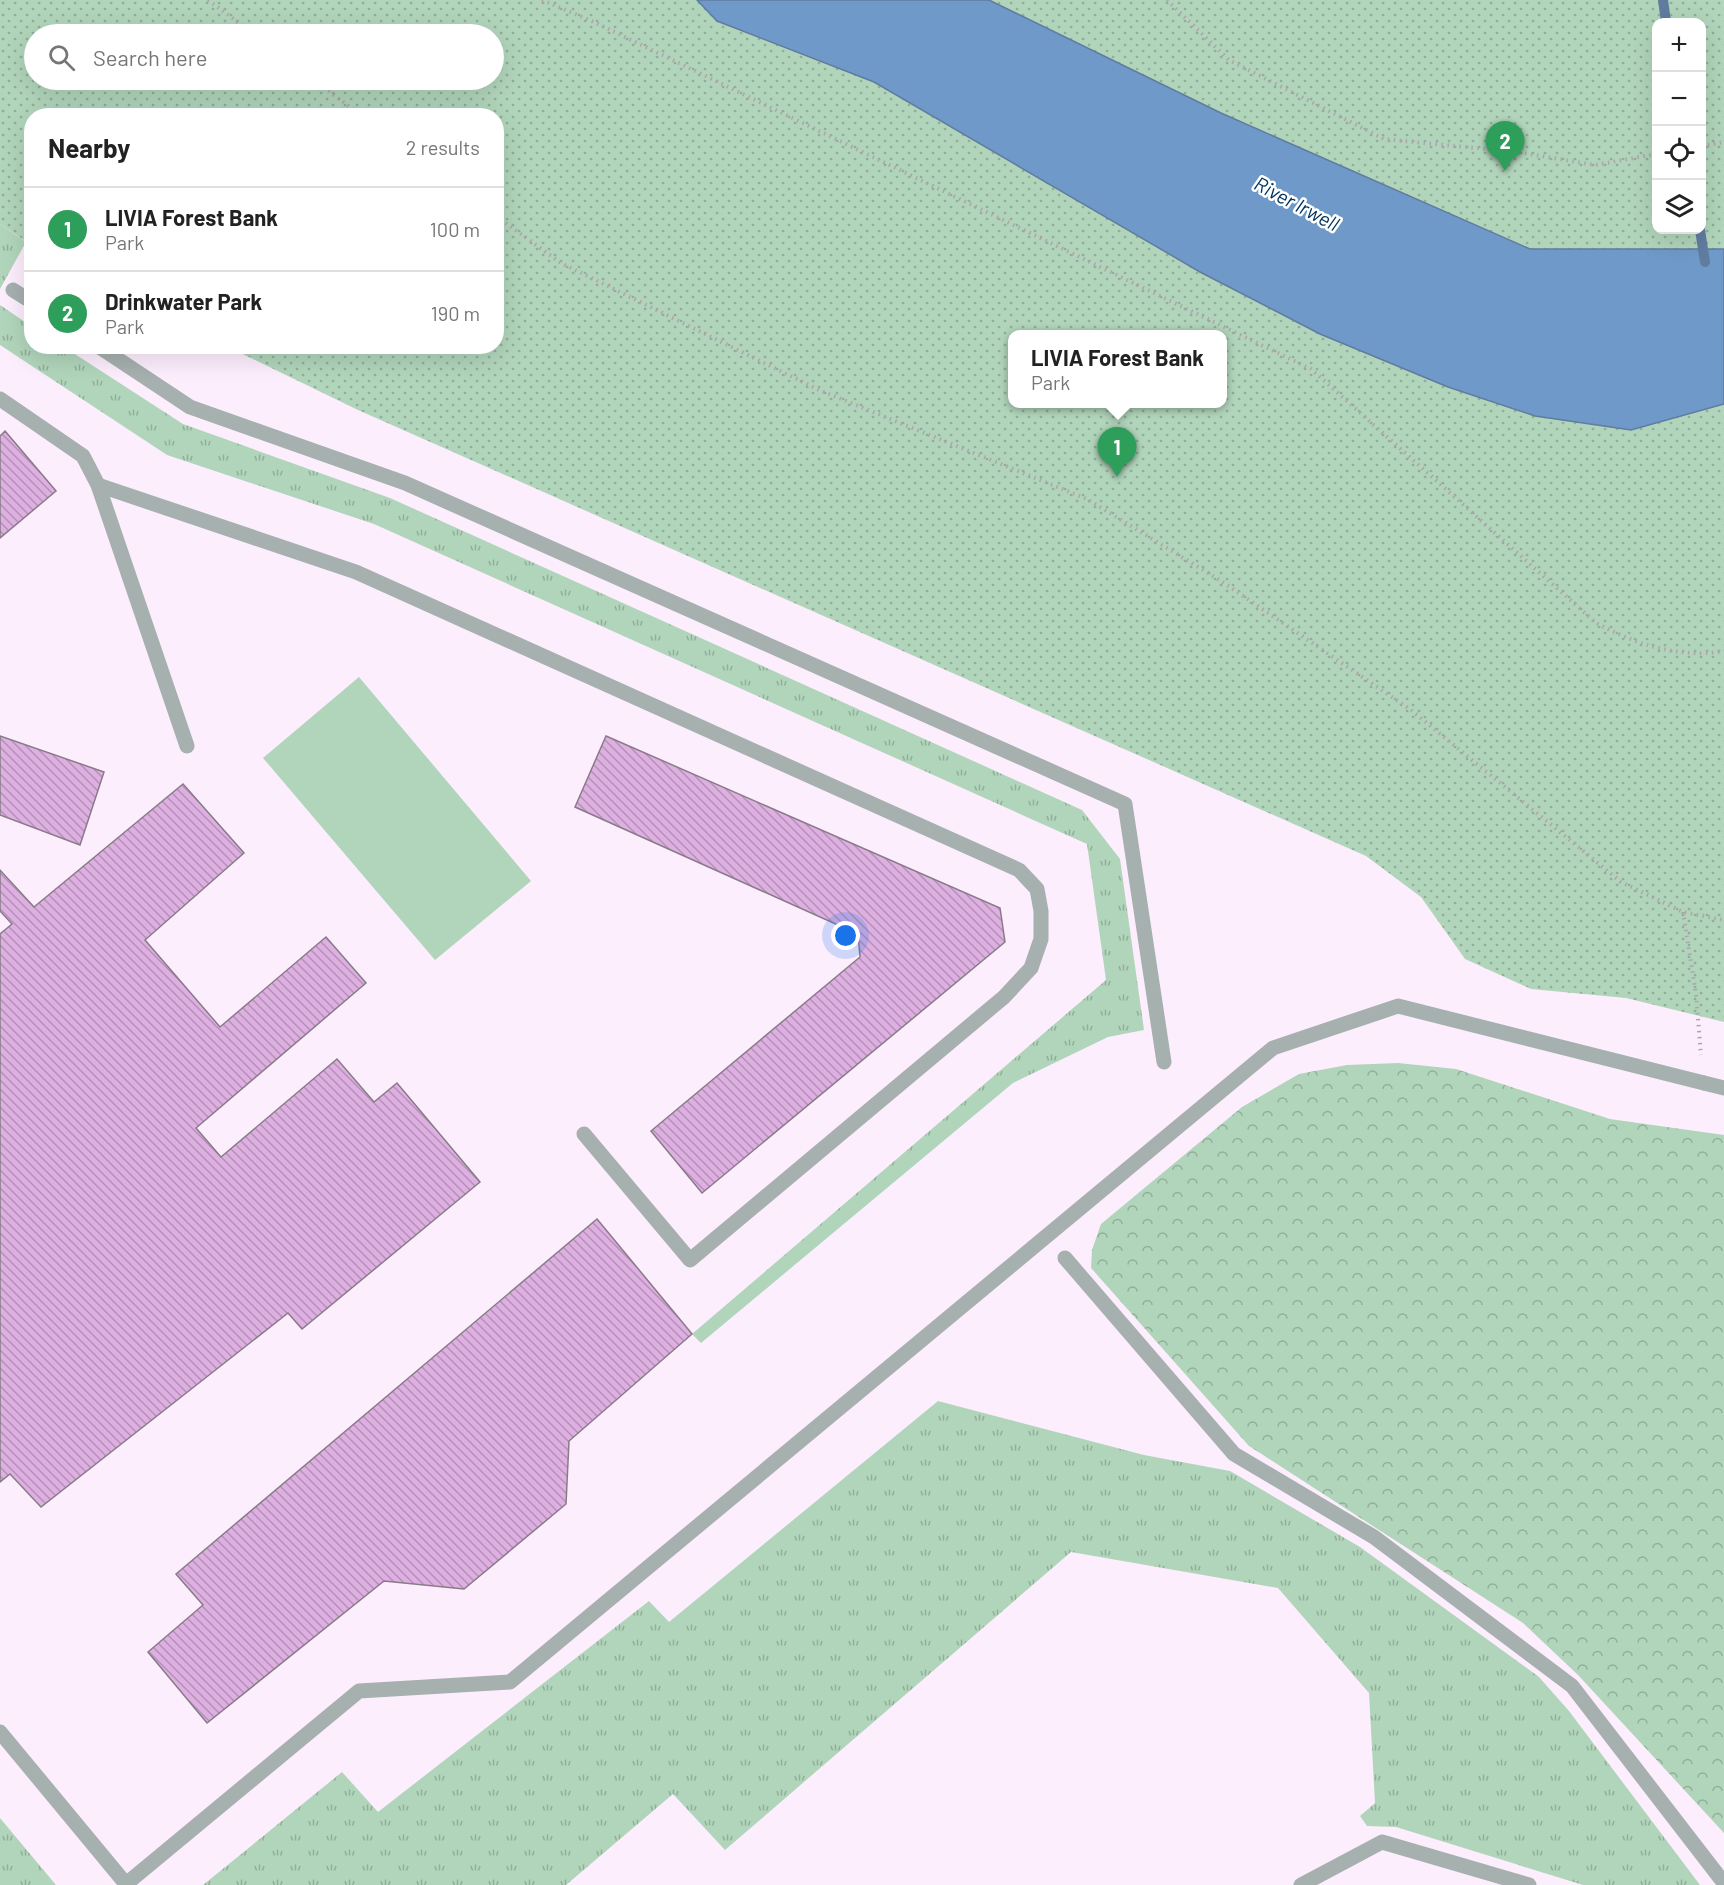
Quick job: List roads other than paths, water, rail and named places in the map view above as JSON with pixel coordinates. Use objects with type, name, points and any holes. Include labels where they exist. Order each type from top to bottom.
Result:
[{"type":"street","points":[[13,290],[24,297]]},
{"type":"street","points":[[110,354],[190,407],[405,483],[1125,804],[1164,1062]]},
{"type":"street","points":[[0,399],[83,456],[98,485],[187,746]]},
{"type":"street","points":[[98,485],[356,572],[1019,870],[1037,890],[1041,911],[1041,939],[1031,968],[1004,997],[690,1260],[584,1134]]},
{"type":"street","points":[[0,1732],[126,1884],[359,1691],[510,1682],[1273,1048],[1398,1006],[1724,1088]]},
{"type":"street","points":[[1065,1257],[1234,1454],[1374,1537],[1572,1686],[1724,1883]]},
{"type":"street","points":[[1301,1885],[1382,1842],[1529,1885]]},
{"type":"water","name":"River Irwell","points":[[697,0],[989,0],[1221,113],[1530,249],[1724,249],[1724,404],[1631,430],[1535,416],[1448,387],[1320,334],[1200,272],[874,82],[717,21]]},
{"type":"waterway","points":[[1663,0],[1665,18]]},
{"type":"waterway","points":[[1701,234],[1705,262]]},
{"type":"place","name":"Drinkwater Park","points":[[1505,171]]},
{"type":"place","name":"LIVIA Forest Bank","points":[[1117,477]]}]
